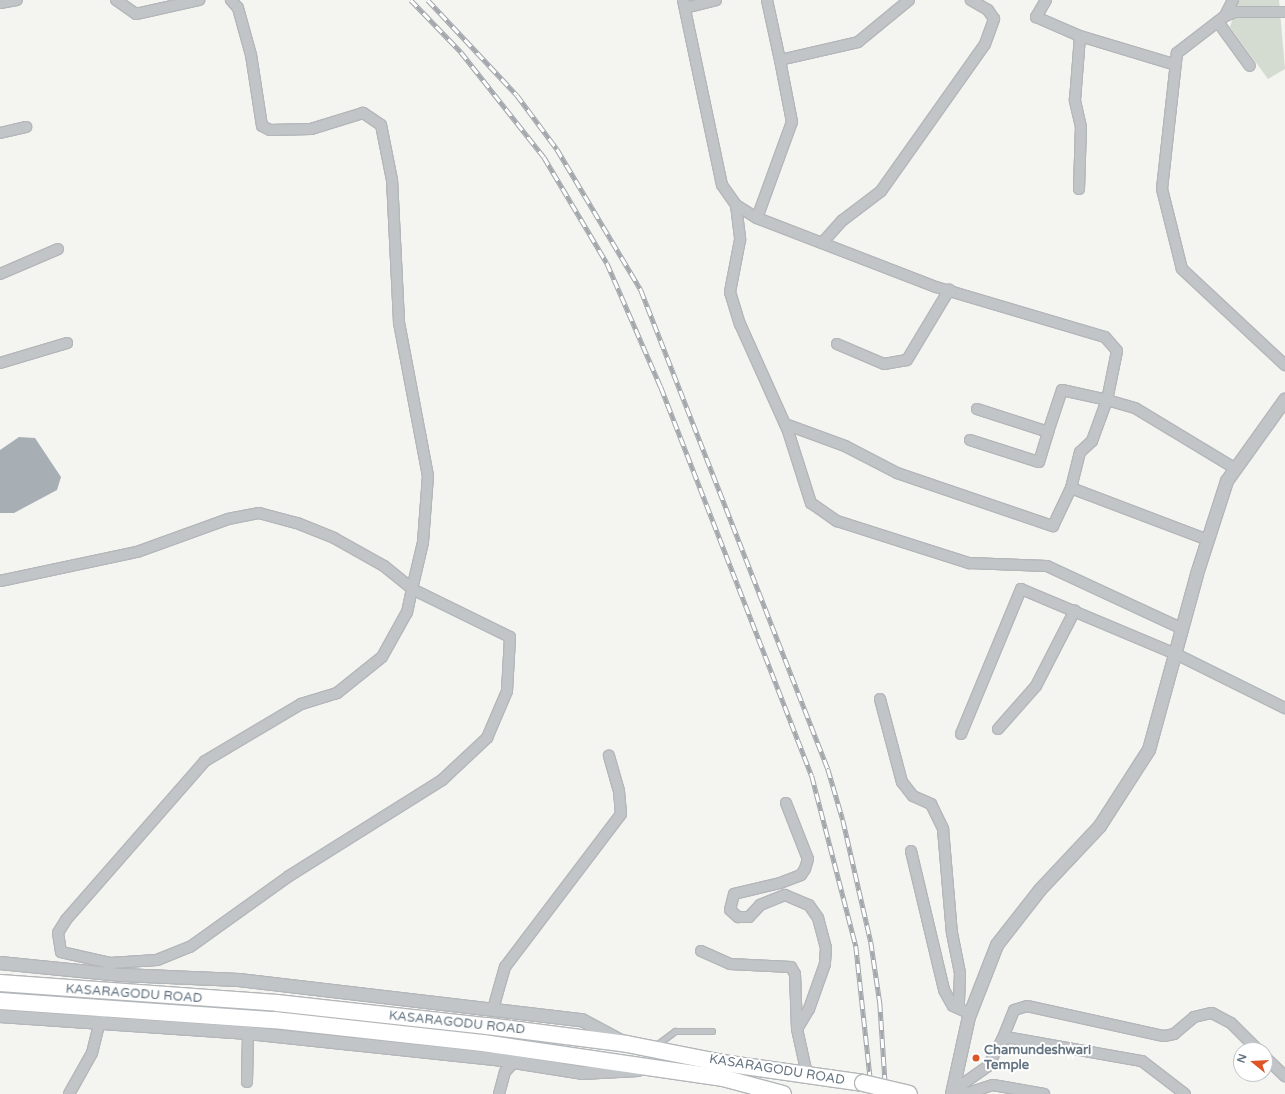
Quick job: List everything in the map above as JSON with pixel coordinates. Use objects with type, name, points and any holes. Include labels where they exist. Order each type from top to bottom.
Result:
[{"type":"highway","name":"KASARAGODU ROAD","points":[[0,983],[277,1003],[627,1044],[723,1063],[863,1083],[909,1094]]},
{"type":"highway","name":"KASARAGODU ROAD","points":[[0,1001],[101,1015],[274,1020],[564,1053],[723,1078],[776,1093]]},
{"type":"street","points":[[0,3],[17,0]]},
{"type":"street","points":[[116,0],[136,14],[199,0]]},
{"type":"street","points":[[0,581],[137,552],[228,519],[259,514],[297,523],[334,538],[384,566],[412,589],[510,637],[507,691],[487,738],[442,780],[289,876],[190,947],[157,960],[109,968],[61,952],[58,933],[66,920],[205,761],[301,704],[337,694],[382,657],[407,612],[412,589],[423,542],[428,476],[399,322],[401,298],[392,180],[381,125],[363,113],[311,129],[270,130],[262,126],[251,55],[238,8],[231,0]]},
{"type":"street","points":[[716,0],[684,4],[722,185],[736,205],[757,218],[949,290],[1104,337],[1116,350],[1106,400],[1092,441],[1080,452],[1071,488],[1053,526],[897,473],[845,446],[785,424]]},
{"type":"street","points":[[757,218],[792,122],[767,0]]},
{"type":"street","points":[[780,60],[858,42],[908,0]]},
{"type":"street","points":[[822,243],[843,220],[881,191],[985,44],[994,19],[988,10],[972,0]]},
{"type":"street","points":[[1046,0],[1036,17],[1080,36],[1176,65]]},
{"type":"street","points":[[1222,19],[1233,0]]},
{"type":"street","points":[[1285,12],[1235,12],[1222,19],[1177,53],[1162,190],[1182,270],[1285,365]]},
{"type":"street","points":[[1222,19],[1250,66]]},
{"type":"street","points":[[1078,189],[1081,127],[1075,100],[1080,36]]},
{"type":"street","points":[[0,133],[26,127]]},
{"type":"street","points":[[736,205],[740,240],[730,292],[740,324],[785,424],[811,503],[837,521],[969,563],[1047,566],[1183,628]]},
{"type":"street","points":[[0,274],[58,249]]},
{"type":"street","points":[[837,344],[884,364],[907,360],[949,290]]},
{"type":"street","points":[[0,363],[67,343]]},
{"type":"street","points":[[970,440],[1039,462],[1062,390],[1135,408],[1236,469]]},
{"type":"street","points":[[952,1094],[969,1017],[997,945],[1040,890],[1100,826],[1149,750],[1208,540],[1227,481],[1285,400]]},
{"type":"street","points":[[977,409],[1048,432]]},
{"type":"street","points":[[1071,488],[1208,540]]},
{"type":"street","points":[[961,734],[1021,589],[1075,610],[1176,654],[1285,708]]},
{"type":"street","points":[[998,729],[1036,686],[1075,610]]},
{"type":"street","points":[[880,699],[902,782],[913,796],[931,804],[944,829],[952,932],[960,973],[959,1008]]},
{"type":"street","points":[[493,1009],[505,967],[621,814],[619,792],[609,755]]},
{"type":"street","points":[[786,803],[808,859],[805,869],[801,875],[787,880],[734,894],[730,910],[738,917],[749,916],[760,905],[785,895],[809,905],[818,918],[826,948],[825,964],[809,1010],[797,1029]]},
{"type":"street","points":[[912,851],[944,990],[953,1006],[959,1008],[969,1017]]},
{"type":"street","points":[[701,951],[730,964],[791,967],[795,974],[797,1029],[807,1074]]},
{"type":"street","points":[[0,963],[109,968],[239,980],[582,1020],[627,1044]]},
{"type":"street","points":[[957,1094],[964,1083],[984,1069],[1002,1040],[1014,1010],[1027,1006],[1164,1036],[1174,1034],[1194,1017],[1212,1013],[1231,1023],[1250,1042]]},
{"type":"street","points":[[69,1094],[92,1053],[101,1015]]},
{"type":"street","points":[[0,1016],[101,1015],[248,1033],[515,1061],[582,1073],[635,1071],[649,1066]]},
{"type":"street","points":[[247,1082],[248,1033]]},
{"type":"street","points":[[1002,1040],[1011,1038],[1142,1061],[1184,1094]]},
{"type":"street","points":[[496,1059],[505,1072]]},
{"type":"street","points":[[499,1094],[505,1072],[515,1061]]},
{"type":"street","points":[[1273,1065],[1285,1076]]},
{"type":"street","points":[[984,1069],[993,1085]]},
{"type":"street","points":[[965,1094],[993,1085],[1044,1094]]},
{"type":"lane","points":[[653,1048],[675,1032],[712,1031]]},
{"type":"shaded area","points":[[1239,0],[1279,0],[1285,69],[1268,79],[1230,27]]},
{"type":"building","points":[[19,437],[35,438],[61,477],[57,490],[14,513],[0,513],[0,450]]},
{"type":"railway","points":[[411,0],[461,52],[544,157],[607,263],[661,387],[812,776],[856,946],[872,1094]]},
{"type":"railway","points":[[428,0],[517,95],[557,149],[641,290],[828,769],[843,820],[871,942],[880,1003],[886,1094]]},
{"type":"place","name":"Chamundeshwari Temple","points":[[976,1058]]}]
